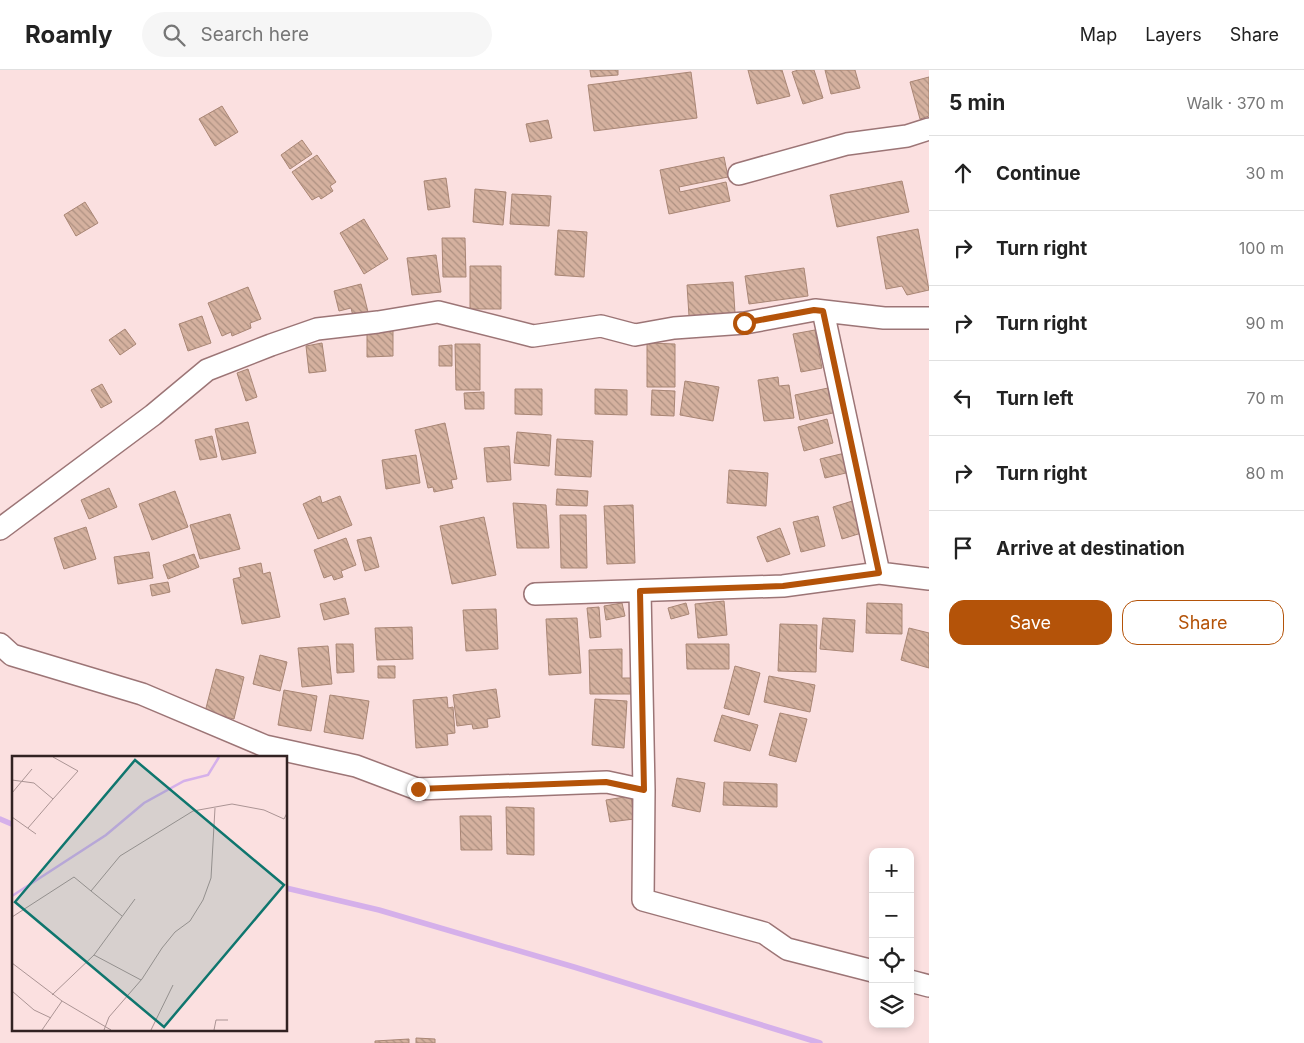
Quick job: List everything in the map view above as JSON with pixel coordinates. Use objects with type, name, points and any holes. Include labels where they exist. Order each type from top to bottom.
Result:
[{"type":"street","points":[[739,174],[847,144],[907,136],[929,129]]},
{"type":"street","points":[[0,529],[153,415],[207,370],[271,344],[317,329],[378,322],[438,312],[532,336],[600,326],[636,335],[674,328],[744,323],[814,310],[884,318],[929,318]]},
{"type":"street","points":[[823,311],[879,573]]},
{"type":"street","points":[[535,594],[783,586],[879,573],[929,579]]},
{"type":"street","points":[[640,591],[644,790],[643,900],[764,933],[787,949],[869,970]]},
{"type":"street","points":[[0,644],[12,655],[142,694],[265,746],[356,766],[418,789],[606,782],[644,790]]},
{"type":"street","points":[[914,982],[929,986]]},
{"type":"building","points":[[590,70],[618,70],[618,75],[591,77]]},
{"type":"building","points":[[748,70],[782,70],[790,96],[757,104]]},
{"type":"building","points":[[814,70],[823,98],[803,104],[792,72]]},
{"type":"building","points":[[825,70],[855,70],[860,88],[831,94]]},
{"type":"building","points":[[691,72],[697,118],[594,131],[588,85]]},
{"type":"building","points":[[929,77],[929,116],[920,119],[910,82]]},
{"type":"building","points":[[222,106],[238,132],[215,146],[199,119]]},
{"type":"building","points":[[548,120],[552,138],[530,142],[526,124]]},
{"type":"building","points":[[302,140],[312,154],[290,169],[281,155]]},
{"type":"building","points":[[317,155],[336,182],[330,186],[333,191],[321,199],[319,196],[312,200],[292,172]]},
{"type":"building","points":[[724,157],[728,177],[679,187],[680,192],[726,182],[730,201],[669,214],[660,170]]},
{"type":"building","points":[[446,178],[450,207],[428,210],[424,181]]},
{"type":"building","points":[[902,181],[909,212],[837,227],[830,195]]},
{"type":"building","points":[[475,189],[506,192],[503,225],[473,222]]},
{"type":"building","points":[[512,194],[551,196],[549,226],[510,224]]},
{"type":"building","points":[[85,202],[98,223],[76,236],[64,215]]},
{"type":"building","points":[[364,219],[388,259],[364,274],[340,233]]},
{"type":"building","points":[[918,229],[929,290],[907,295],[902,286],[886,289],[877,237]]},
{"type":"building","points":[[558,230],[587,232],[584,277],[555,275]]},
{"type":"building","points":[[442,238],[465,238],[466,277],[443,277]]},
{"type":"building","points":[[436,255],[441,292],[412,295],[407,258]]},
{"type":"building","points":[[470,266],[501,266],[501,309],[470,309]]},
{"type":"building","points":[[804,268],[808,296],[749,304],[745,276]]},
{"type":"building","points":[[733,282],[735,313],[689,316],[687,285]]},
{"type":"building","points":[[361,284],[368,312],[353,316],[351,308],[339,311],[334,291]]},
{"type":"building","points":[[248,287],[261,319],[250,323],[251,328],[232,336],[231,332],[222,336],[208,303]]},
{"type":"building","points":[[202,316],[211,343],[188,351],[179,324]]},
{"type":"building","points":[[125,329],[136,344],[120,355],[109,340]]},
{"type":"building","points":[[393,330],[393,356],[367,357],[367,331]]},
{"type":"building","points":[[815,330],[822,368],[801,372],[793,334]]},
{"type":"building","points":[[322,343],[326,371],[309,373],[306,346]]},
{"type":"building","points":[[647,343],[675,344],[675,387],[647,387]]},
{"type":"building","points":[[455,344],[480,344],[480,390],[456,390]]},
{"type":"building","points":[[452,345],[452,366],[439,366],[439,346]]},
{"type":"building","points":[[248,369],[257,397],[246,401],[237,373]]},
{"type":"building","points":[[778,377],[779,386],[789,385],[794,418],[764,421],[758,380]]},
{"type":"building","points":[[685,381],[719,387],[713,421],[680,415]]},
{"type":"building","points":[[102,384],[112,402],[101,408],[91,390]]},
{"type":"building","points":[[828,388],[833,413],[800,420],[795,395]]},
{"type":"building","points":[[515,389],[542,389],[542,415],[515,414]]},
{"type":"building","points":[[595,389],[627,390],[627,415],[595,414]]},
{"type":"building","points":[[652,390],[675,391],[674,416],[651,415]]},
{"type":"building","points":[[484,392],[484,409],[465,409],[464,393]]},
{"type":"building","points":[[827,419],[833,443],[804,451],[798,427]]},
{"type":"building","points":[[248,422],[256,453],[222,460],[215,429]]},
{"type":"building","points":[[445,423],[457,479],[451,480],[453,488],[434,492],[433,487],[428,488],[415,430]]},
{"type":"building","points":[[517,432],[551,435],[549,466],[514,463]]},
{"type":"building","points":[[212,436],[217,457],[200,460],[195,440]]},
{"type":"building","points":[[557,439],[593,441],[591,477],[555,475]]},
{"type":"building","points":[[509,446],[511,480],[487,482],[484,448]]},
{"type":"building","points":[[845,453],[850,472],[825,478],[820,459]]},
{"type":"building","points":[[416,455],[420,483],[386,489],[382,460]]},
{"type":"building","points":[[729,470],[768,473],[766,506],[727,503]]},
{"type":"building","points":[[109,488],[117,507],[89,519],[81,500]]},
{"type":"building","points":[[557,489],[588,491],[587,506],[556,505]]},
{"type":"building","points":[[175,491],[188,527],[152,540],[139,504]]},
{"type":"building","points":[[320,496],[322,503],[340,496],[352,525],[318,539],[303,504]]},
{"type":"building","points":[[859,499],[868,531],[842,539],[833,507]]},
{"type":"building","points":[[513,503],[546,505],[549,548],[517,548]]},
{"type":"building","points":[[633,505],[635,563],[607,564],[604,506]]},
{"type":"building","points":[[230,514],[240,549],[200,559],[190,525]]},
{"type":"building","points":[[560,515],[586,515],[587,568],[561,568]]},
{"type":"building","points":[[818,516],[825,546],[801,552],[793,522]]},
{"type":"building","points":[[484,517],[496,575],[452,584],[440,526]]},
{"type":"building","points":[[86,527],[96,559],[64,569],[54,538]]},
{"type":"building","points":[[780,528],[790,554],[767,562],[757,537]]},
{"type":"building","points":[[371,537],[379,567],[365,571],[357,540]]},
{"type":"building","points":[[346,538],[356,565],[341,571],[343,577],[334,580],[332,575],[324,578],[314,550]]},
{"type":"building","points":[[149,552],[153,578],[118,584],[114,557]]},
{"type":"building","points":[[194,554],[199,567],[168,579],[163,565]]},
{"type":"building","points":[[261,563],[263,574],[270,572],[280,617],[242,624],[233,579],[241,577],[239,568]]},
{"type":"building","points":[[168,582],[170,592],[152,596],[150,585]]},
{"type":"building","points":[[345,598],[349,614],[324,620],[320,604]]},
{"type":"building","points":[[724,601],[727,635],[698,638],[695,604]]},
{"type":"building","points":[[622,603],[625,616],[606,620],[604,606]]},
{"type":"building","points":[[686,603],[689,614],[671,619],[668,608]]},
{"type":"building","points":[[867,603],[902,604],[902,634],[866,633]]},
{"type":"building","points":[[599,607],[601,637],[590,638],[587,608]]},
{"type":"building","points":[[496,609],[498,649],[466,651],[463,610]]},
{"type":"building","points":[[577,618],[581,673],[549,675],[546,619]]},
{"type":"building","points":[[823,618],[855,620],[853,652],[820,649]]},
{"type":"building","points":[[780,624],[817,625],[816,672],[778,671]]},
{"type":"building","points":[[412,627],[413,659],[377,660],[375,628]]},
{"type":"building","points":[[909,628],[929,633],[929,668],[901,660]]},
{"type":"building","points":[[336,644],[353,644],[354,672],[337,673]]},
{"type":"building","points":[[686,644],[729,644],[729,669],[687,669]]},
{"type":"building","points":[[328,646],[332,684],[302,687],[298,648]]},
{"type":"building","points":[[622,649],[622,678],[633,678],[633,694],[590,694],[589,650]]},
{"type":"building","points":[[260,655],[287,662],[280,691],[253,684]]},
{"type":"building","points":[[378,666],[395,666],[395,678],[378,678]]},
{"type":"building","points":[[735,666],[760,673],[749,715],[724,708]]},
{"type":"building","points":[[216,669],[244,677],[234,719],[205,712]]},
{"type":"building","points":[[769,676],[815,685],[810,712],[764,702]]},
{"type":"building","points":[[496,689],[500,717],[487,719],[488,727],[473,729],[472,724],[457,726],[453,695]]},
{"type":"building","points":[[284,690],[317,696],[311,731],[278,725]]},
{"type":"building","points":[[330,695],[369,701],[363,739],[324,732]]},
{"type":"building","points":[[447,697],[448,708],[453,707],[455,733],[447,734],[448,745],[416,748],[413,700]]},
{"type":"building","points":[[595,699],[627,701],[624,748],[592,745]]},
{"type":"building","points":[[780,713],[807,719],[796,762],[769,755]]},
{"type":"building","points":[[722,715],[758,725],[750,751],[714,741]]},
{"type":"building","points":[[677,778],[705,783],[700,812],[672,806]]},
{"type":"building","points":[[724,782],[777,784],[777,807],[723,805]]},
{"type":"building","points":[[631,796],[634,819],[610,822],[606,800]]},
{"type":"building","points":[[506,807],[534,808],[534,855],[507,854]]},
{"type":"building","points":[[460,816],[491,816],[492,850],[461,850]]},
{"type":"building","points":[[416,1038],[435,1039],[435,1043],[416,1043]]},
{"type":"building","points":[[409,1039],[409,1043],[375,1043],[375,1041]]},
{"type":"waterway","points":[[0,819],[12,824]]},
{"type":"waterway","points":[[288,888],[379,910],[574,967],[820,1043]]},
{"type":"route","points":[[418,789],[606,782],[644,790],[640,591],[783,586],[879,573],[823,311],[814,310],[744,323]]}]
